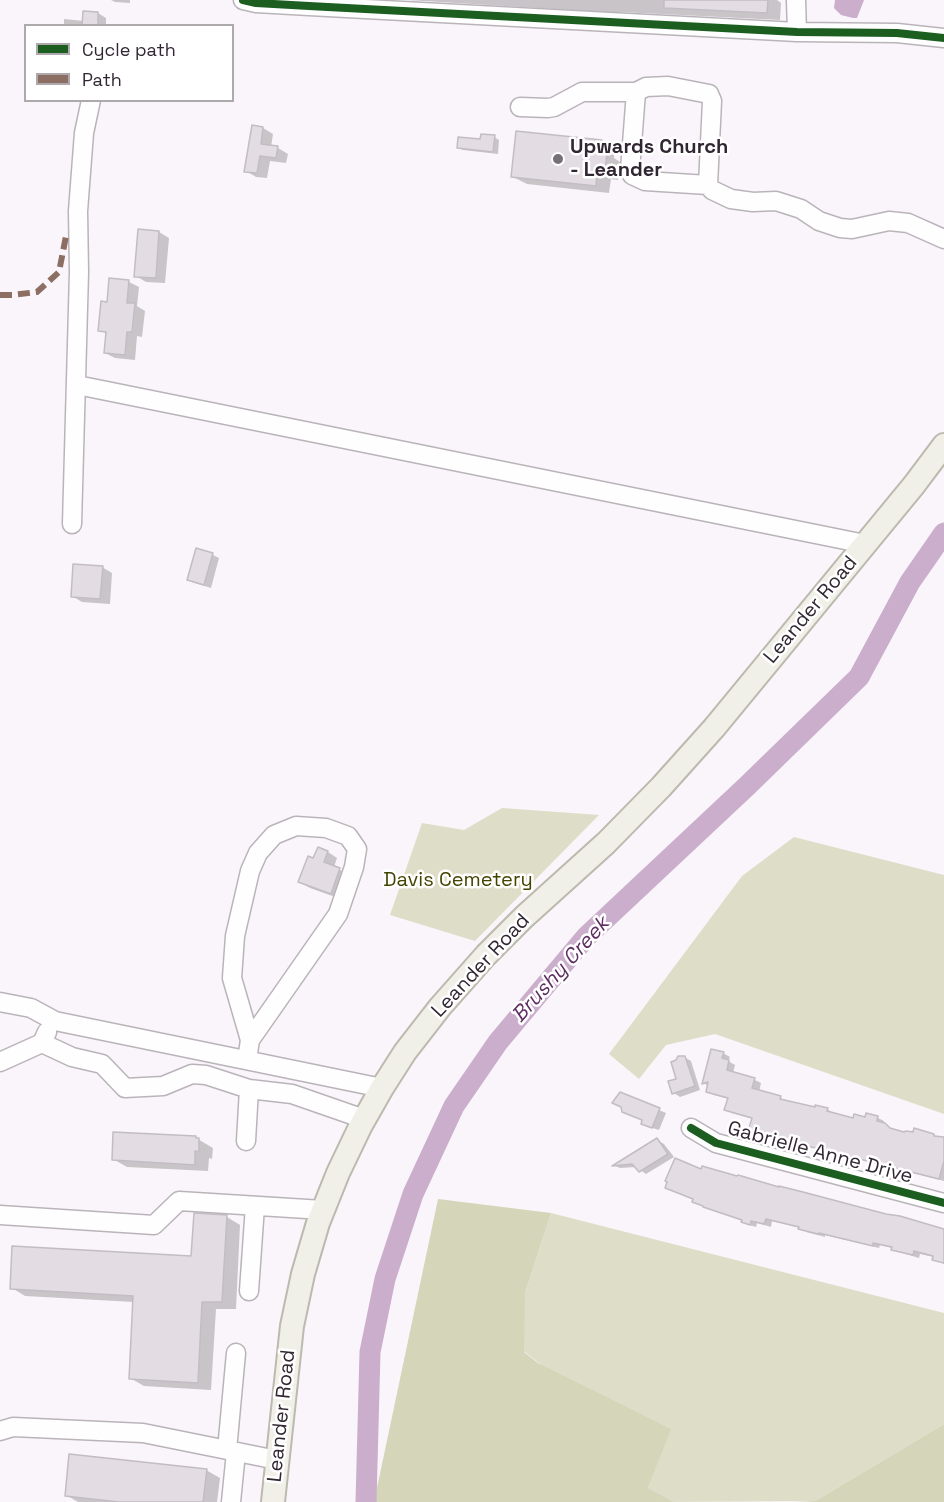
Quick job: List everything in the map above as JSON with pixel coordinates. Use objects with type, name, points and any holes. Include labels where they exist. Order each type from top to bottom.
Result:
[{"type":"main road","name":"Leander Road","points":[[273,1502],[292,1326],[303,1274],[323,1210],[338,1173],[382,1088],[426,1025],[486,955],[524,917],[606,843],[714,728],[914,486],[944,445]]},
{"type":"street","points":[[243,0],[256,3],[797,32],[897,33],[944,38]]},
{"type":"street","points":[[796,0],[797,32]]},
{"type":"street","points":[[520,107],[548,108],[582,92],[636,92],[646,87],[668,86],[708,94],[712,100],[708,185],[712,190],[731,199],[753,202],[776,201],[801,209],[819,221],[840,228],[852,230],[889,221],[908,223],[944,239]]},
{"type":"street","points":[[636,92],[630,170],[632,175],[645,181],[708,185]]},
{"type":"street","points":[[72,524],[77,385],[78,211],[84,133],[91,102]]},
{"type":"street","points":[[77,385],[865,544]]},
{"type":"street","points":[[247,1060],[250,1040],[232,978],[235,936],[250,871],[258,853],[274,835],[296,826],[326,828],[348,836],[357,849],[354,867],[338,914],[250,1040]]},
{"type":"street","points":[[0,1002],[31,1008],[55,1021],[382,1088]]},
{"type":"street","points":[[0,1062],[42,1043],[52,1019]]},
{"type":"street","points":[[42,1043],[72,1057],[102,1064],[125,1088],[163,1086],[192,1074],[206,1075],[249,1089],[292,1094],[364,1119]]},
{"type":"street","points":[[246,1141],[249,1089]]},
{"type":"street","name":"Gabrielle Anne Drive","points":[[692,1128],[716,1143],[944,1203]]},
{"type":"street","points":[[0,1215],[154,1225],[179,1201],[323,1210]]},
{"type":"street","points":[[249,1291],[255,1206]]},
{"type":"street","points":[[231,1502],[236,1353]]},
{"type":"street","points":[[0,1431],[13,1427],[143,1433],[277,1460]]},
{"type":"green space","name":"Davis Cemetery","points":[[502,808],[599,815],[475,941],[390,915],[422,823],[464,830]]},
{"type":"green space","points":[[794,837],[944,875],[944,1114],[715,1034],[666,1045],[639,1079],[609,1054],[742,876]]},
{"type":"green space","points":[[438,1199],[551,1213],[525,1293],[524,1352],[538,1363],[671,1429],[648,1488],[673,1502],[374,1502]]},
{"type":"green space","points":[[551,1213],[944,1313],[944,1424],[815,1501],[670,1502],[648,1488],[670,1429],[544,1367],[512,1342]]},
{"type":"green space","points":[[944,1424],[944,1502],[793,1502],[815,1501]]},
{"type":"shaded area","points":[[835,0],[864,0],[857,18],[853,18],[841,15],[834,8]]},
{"type":"building","points":[[664,0],[768,0],[767,13],[664,8]]},
{"type":"building","points":[[83,11],[98,12],[98,24],[82,24]]},
{"type":"building","points":[[252,125],[263,127],[261,144],[278,146],[276,158],[260,156],[257,173],[244,172]]},
{"type":"building","points":[[516,131],[602,140],[601,152],[607,152],[605,173],[597,172],[596,186],[511,177]]},
{"type":"building","points":[[481,134],[495,135],[493,152],[457,148],[458,137],[480,139]]},
{"type":"building","points":[[138,229],[159,231],[156,278],[134,277]]},
{"type":"building","points":[[109,278],[129,280],[127,303],[135,303],[132,332],[127,332],[125,355],[104,353],[106,332],[98,331],[101,301],[107,302]]},
{"type":"building","points":[[196,548],[213,553],[204,585],[187,580]]},
{"type":"building","points":[[73,564],[103,566],[100,599],[71,597]]},
{"type":"building","points":[[318,847],[328,851],[324,862],[340,868],[331,894],[298,882],[308,856],[313,858]]},
{"type":"building","points":[[711,1049],[724,1052],[722,1058],[729,1060],[727,1070],[755,1078],[752,1088],[781,1096],[780,1099],[828,1108],[827,1111],[853,1118],[854,1114],[865,1117],[866,1113],[878,1116],[877,1121],[885,1123],[890,1128],[913,1132],[914,1128],[934,1134],[934,1136],[944,1137],[944,1161],[939,1179],[748,1131],[752,1118],[724,1110],[728,1098],[706,1092],[708,1082],[702,1084]]},
{"type":"building","points":[[678,1056],[685,1056],[695,1086],[672,1094],[668,1081],[676,1079],[671,1062]]},
{"type":"building","points":[[620,1092],[660,1108],[652,1128],[641,1124],[642,1120],[622,1112],[621,1107],[612,1103]]},
{"type":"building","points":[[113,1132],[196,1136],[199,1138],[199,1152],[195,1151],[195,1165],[112,1160]]},
{"type":"building","points":[[657,1138],[668,1154],[639,1172],[632,1164],[612,1166]]},
{"type":"building","points":[[675,1158],[701,1169],[702,1166],[944,1229],[944,1263],[932,1260],[933,1256],[914,1251],[913,1255],[891,1250],[892,1247],[873,1243],[873,1246],[818,1234],[766,1219],[764,1224],[751,1221],[750,1225],[741,1222],[742,1220],[703,1207],[692,1202],[693,1199],[665,1188],[667,1182],[665,1181]]},
{"type":"building","points":[[194,1213],[227,1215],[222,1302],[202,1302],[198,1383],[129,1379],[133,1296],[10,1289],[12,1246],[191,1256]]},
{"type":"building","points":[[69,1454],[207,1469],[203,1502],[119,1502],[65,1496]]},
{"type":"waterway","name":"Brushy Creek","points":[[366,1502],[370,1352],[385,1279],[413,1194],[454,1106],[498,1042],[586,937],[859,677],[910,582],[944,533]]},
{"type":"marked path","points":[[0,295],[37,292],[59,272],[66,236]]},
{"type":"cycle path","points":[[243,0],[256,3],[797,32],[897,33],[944,38]]},
{"type":"cycle path","points":[[691,1128],[716,1143],[944,1203]]},
{"type":"place","name":"Upwards Church - Leander","points":[[558,159]]}]
